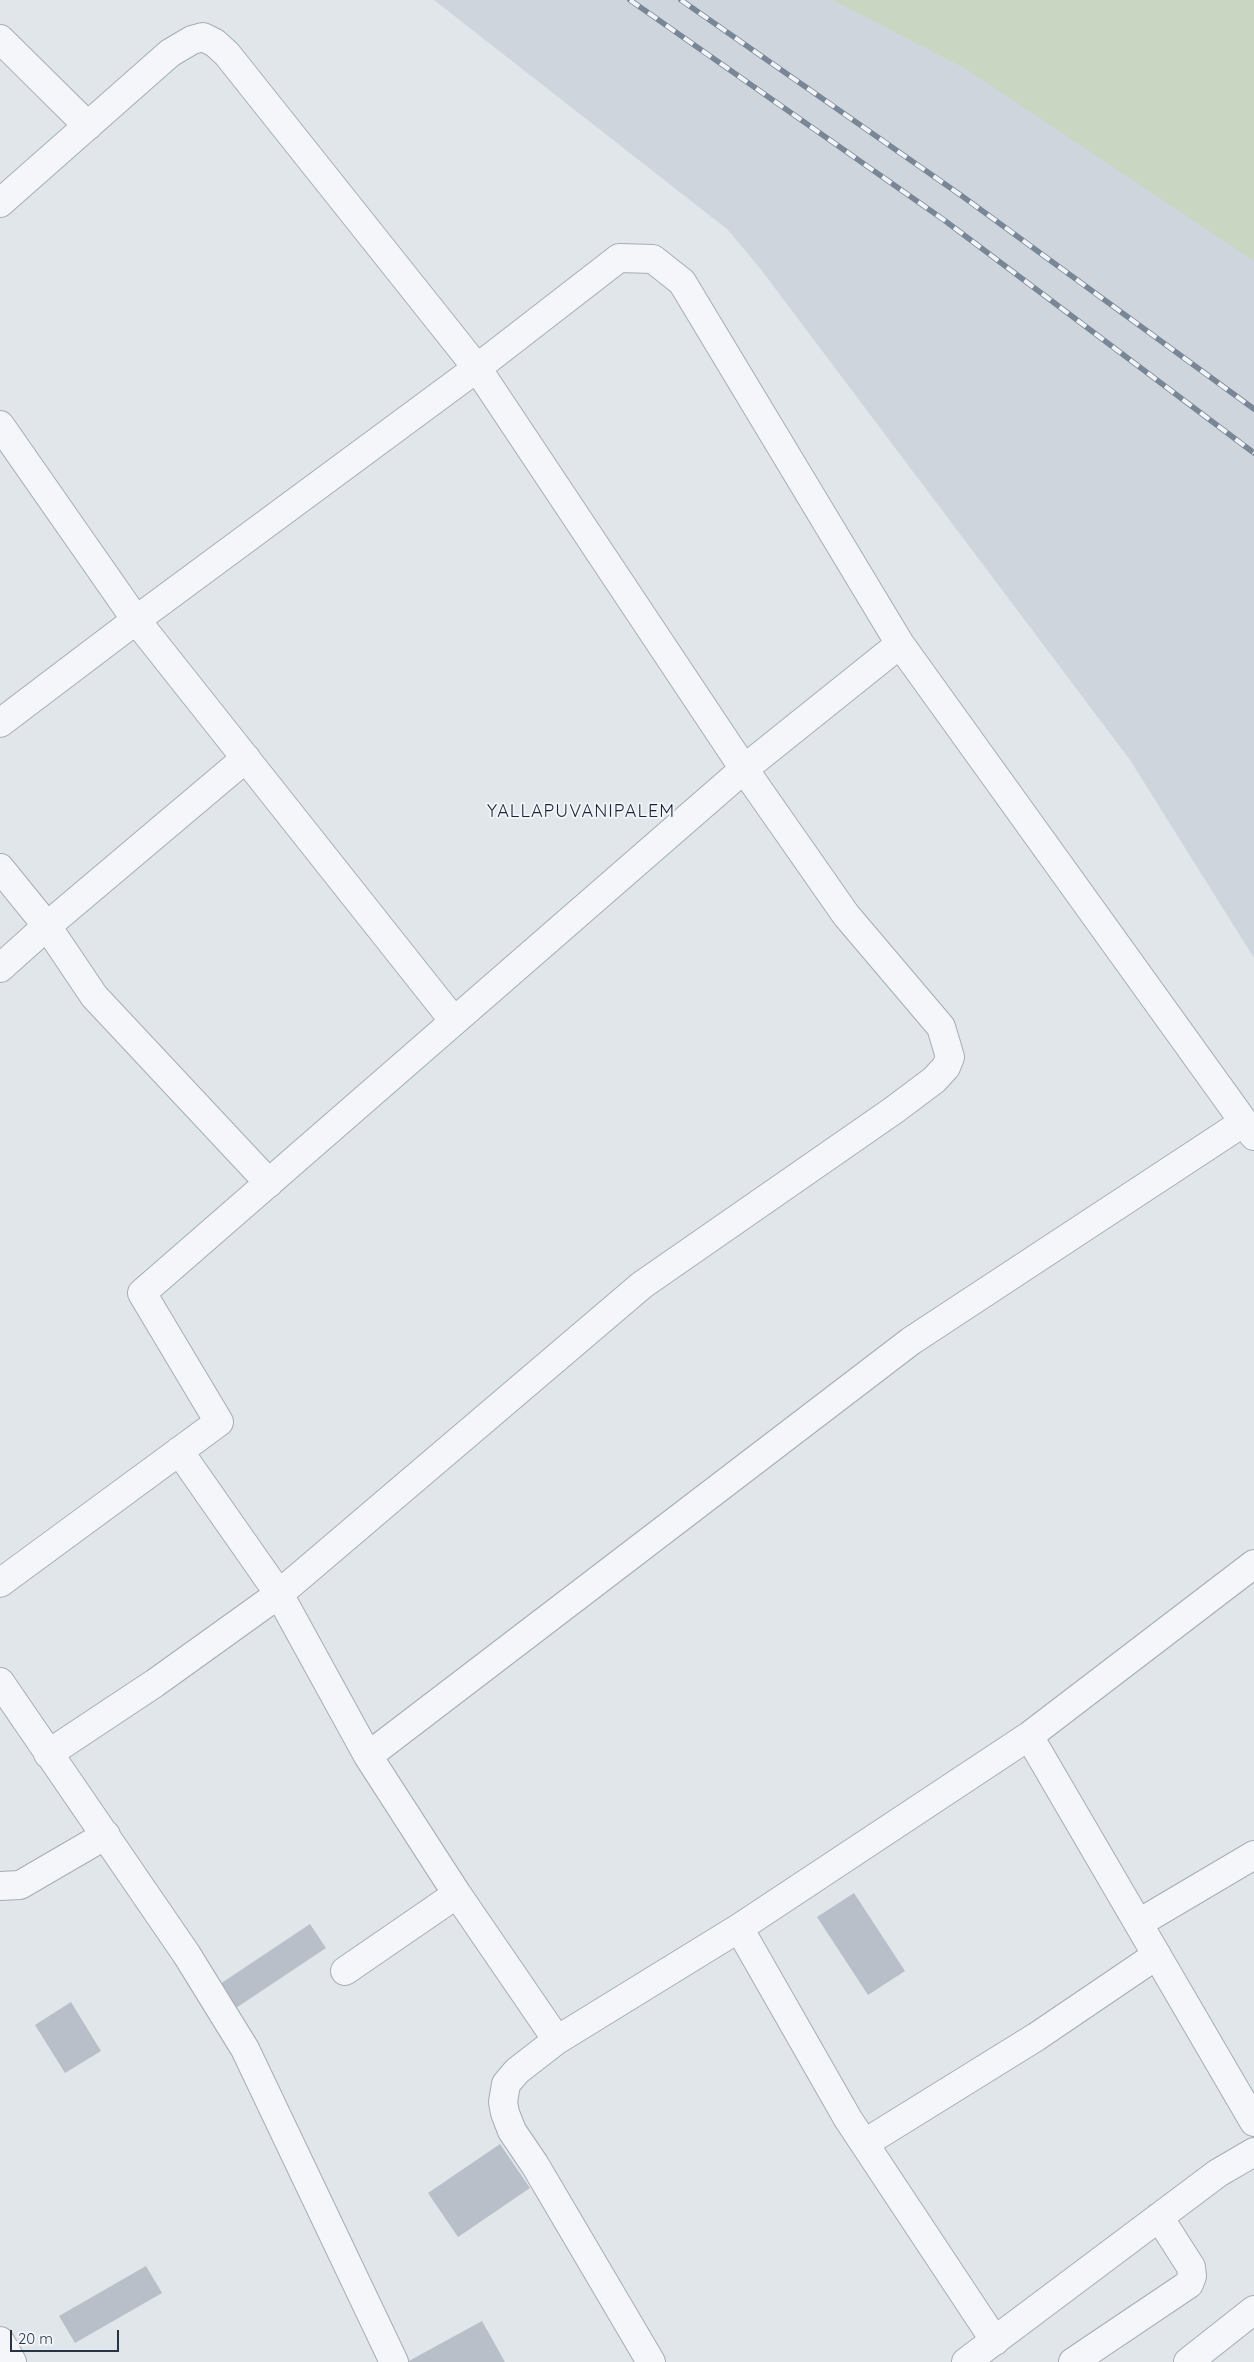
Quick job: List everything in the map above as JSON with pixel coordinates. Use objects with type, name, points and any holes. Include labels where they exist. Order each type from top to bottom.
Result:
[{"type":"street","points":[[0,38],[88,126]]},
{"type":"street","points":[[0,203],[170,53],[192,40],[203,38],[215,43],[228,54],[477,368],[744,769],[846,915],[941,1027],[950,1057],[946,1067],[934,1080],[894,1110],[642,1285],[279,1594],[149,1687],[48,1754]]},
{"type":"street","points":[[0,723],[477,368],[619,258],[653,259],[682,282],[900,644],[1249,1129],[911,1342],[368,1756]]},
{"type":"street","points":[[0,425],[136,620],[454,1020]]},
{"type":"street","points":[[4,1572],[219,1422],[142,1293],[744,769],[900,644]]},
{"type":"street","points":[[0,968],[46,926],[246,758]]},
{"type":"street","points":[[0,868],[46,926],[94,996],[268,1183]]},
{"type":"street","points":[[179,1451],[279,1594],[368,1756],[458,1894],[558,2040]]},
{"type":"street","points":[[651,2362],[512,2131],[505,2114],[503,2102],[506,2084],[517,2071],[558,2040],[738,1928],[1029,1736],[1254,1564]]},
{"type":"street","points":[[0,1682],[187,1954],[246,2049],[394,2362]]},
{"type":"street","points":[[1029,1736],[1254,2122]]},
{"type":"street","points":[[0,1886],[20,1885],[106,1836]]},
{"type":"street","points":[[1139,1923],[1254,1855]]},
{"type":"street","points":[[345,1971],[458,1894]]},
{"type":"street","points":[[738,1928],[848,2119],[995,2341]]},
{"type":"street","points":[[865,2143],[1036,2037],[1157,1956]]},
{"type":"street","points":[[966,2362],[1218,2173],[1254,2152]]},
{"type":"street","points":[[1073,2362],[1189,2284],[1192,2276],[1191,2267],[1159,2217]]},
{"type":"street","points":[[1188,2362],[1254,2310]]},
{"type":"shaded area","points":[[434,0],[1254,0],[1254,958],[1130,760],[759,267],[727,229]]},
{"type":"green space","points":[[833,0],[1254,0],[1254,261],[968,70]]},
{"type":"building","points":[[854,1893],[905,1971],[868,1995],[817,1917]]},
{"type":"building","points":[[310,1924],[326,1948],[236,2008],[220,1984]]},
{"type":"building","points":[[71,2002],[101,2051],[65,2073],[35,2025]]},
{"type":"building","points":[[500,2144],[530,2188],[458,2237],[428,2193]]},
{"type":"building","points":[[146,2266],[162,2293],[75,2343],[59,2316]]},
{"type":"building","points":[[482,2321],[505,2362],[407,2362]]},
{"type":"railway","points":[[630,0],[944,220],[1254,453]]},
{"type":"railway","points":[[681,0],[962,196],[1254,409]]},
{"type":"district","name":"YALLAPUVANIPALEM","points":[[581,812]]}]
